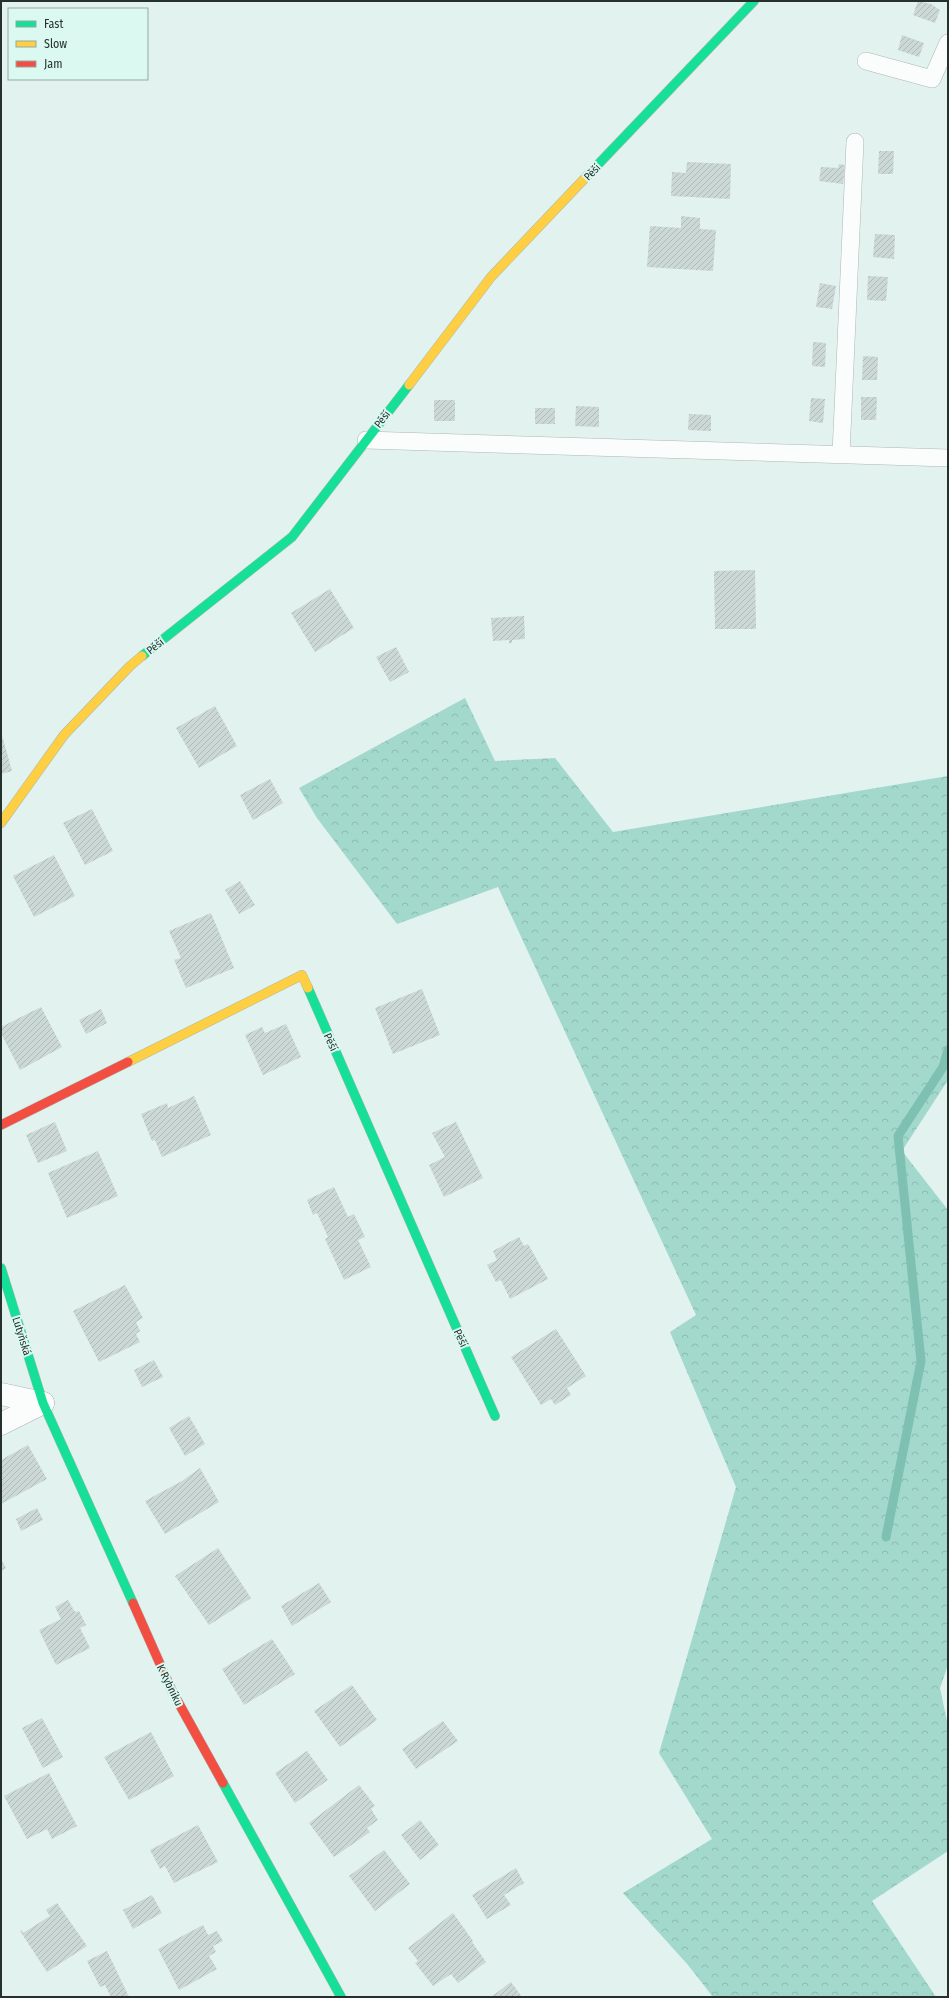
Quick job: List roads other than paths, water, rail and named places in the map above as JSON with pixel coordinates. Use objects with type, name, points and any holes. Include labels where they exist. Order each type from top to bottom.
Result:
[{"type":"street","name":"Pěší","points":[[1,823],[64,735],[130,666],[292,537],[491,277],[754,1]]},
{"type":"street","name":"Pěší","points":[[1,1125],[302,975],[495,1416]]},
{"type":"street","name":"Lutyňská","points":[[1,1268],[43,1403]]},
{"type":"street","points":[[1,1394],[43,1403]]},
{"type":"street","points":[[1,1424],[43,1403]]},
{"type":"street","name":"K Rybníku","points":[[43,1403],[172,1691],[340,1997]]},
{"type":"lane","points":[[866,61],[932,79],[948,43]]},
{"type":"lane","points":[[841,454],[855,142]]},
{"type":"lane","points":[[366,440],[948,458]]},
{"type":"waterway","points":[[886,1537],[921,1361],[898,1136],[943,1067],[948,1050]]}]
